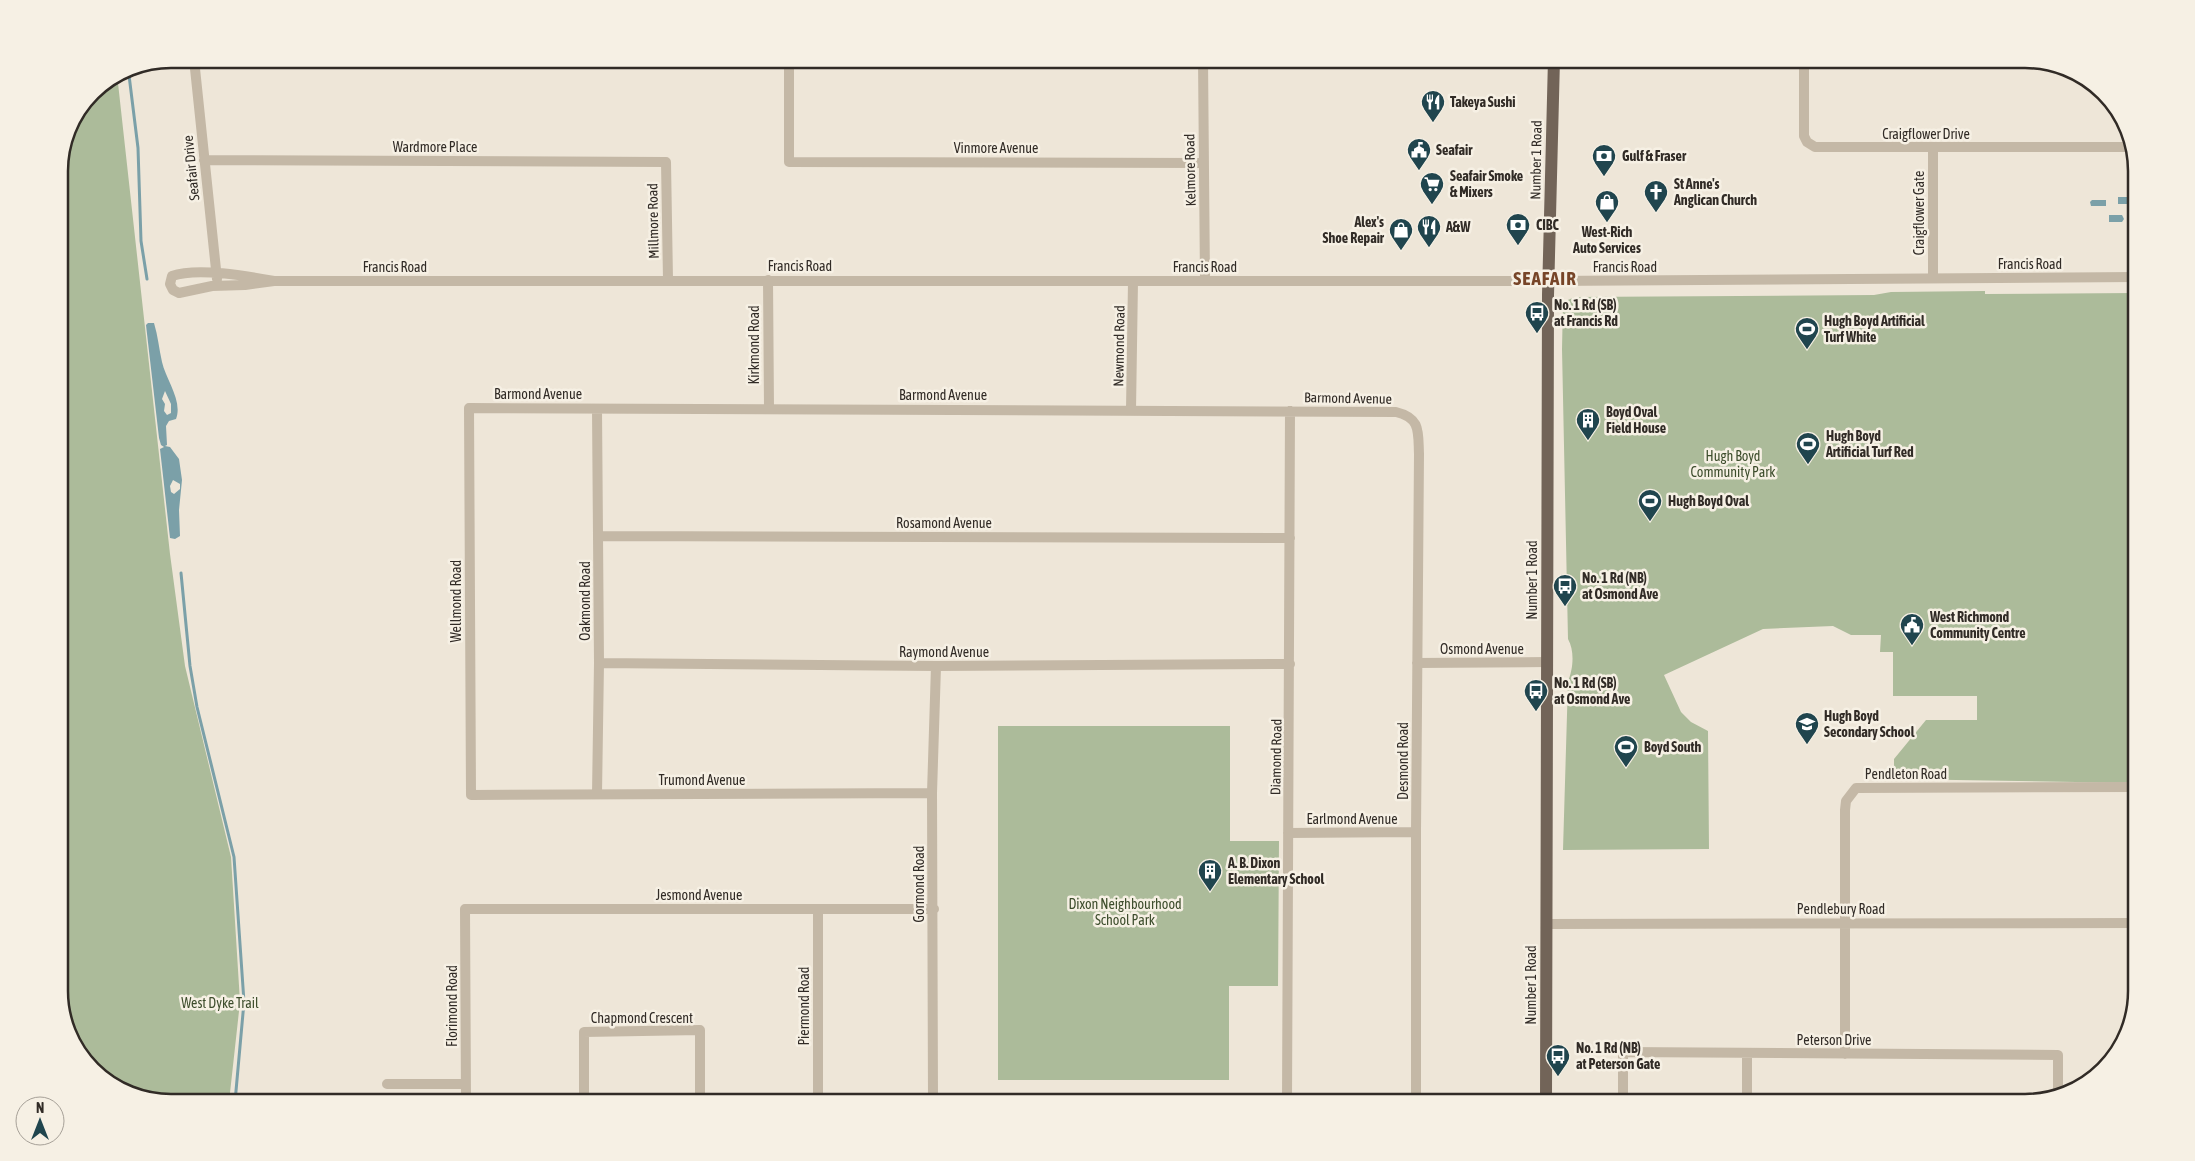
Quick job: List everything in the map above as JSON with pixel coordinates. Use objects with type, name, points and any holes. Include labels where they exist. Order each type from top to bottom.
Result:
[{"type":"main road","name":"Number 1 Road","points":[[1546,1094],[1548,281],[1554,67]]},
{"type":"street","name":"Kelmore Road","points":[[1203,67],[1205,281]]},
{"type":"street","name":"Craigflower Drive","points":[[1804,67],[1804,136],[1812,146],[1933,148],[2125,147]]},
{"type":"street","name":"Seafair Drive","points":[[195,68],[216,274],[219,285]]},
{"type":"street","name":"Vinmore Avenue","points":[[789,68],[789,162],[1203,163]]},
{"type":"street","name":"Craigflower Gate","points":[[1933,148],[1933,278]]},
{"type":"street","name":"Wardmore Place","points":[[204,160],[666,162]]},
{"type":"street","name":"Millmore Road","points":[[666,162],[668,280]]},
{"type":"street","name":"Francis Road","points":[[274,281],[245,285],[219,285],[179,293],[173,290],[170,284],[172,276],[179,274],[216,274],[274,281],[768,280],[1133,282],[2127,277]]},
{"type":"street","name":"Kirkmond Road","points":[[768,280],[769,409]]},
{"type":"street","name":"Newmond Road","points":[[1132,410],[1133,282]]},
{"type":"street","name":"Barmond Avenue","points":[[469,408],[1396,412],[1408,415],[1414,420]]},
{"type":"street","name":"Wellmond Road","points":[[469,408],[471,794]]},
{"type":"street","name":"Oakmond Road","points":[[597,408],[599,663],[597,794]]},
{"type":"street","name":"Diamond Road","points":[[1287,1094],[1290,411]]},
{"type":"street","name":"Desmond Road","points":[[1414,420],[1417,428],[1419,454],[1416,1094]]},
{"type":"street","name":"Rosamond Avenue","points":[[598,536],[1290,538]]},
{"type":"street","name":"Osmond Avenue","points":[[1417,663],[1547,662]]},
{"type":"street","name":"Raymond Avenue","points":[[599,663],[936,666],[1290,664]]},
{"type":"street","name":"Gormond Road","points":[[933,1094],[934,909],[932,793],[936,666]]},
{"type":"street","name":"Pendleton Road","points":[[1845,1054],[1844,810],[1846,801],[1856,788],[2128,787]]},
{"type":"street","name":"Trumond Avenue","points":[[471,794],[932,793]]},
{"type":"street","name":"Earlmond Avenue","points":[[1288,833],[1416,832]]},
{"type":"street","name":"Jesmond Avenue","points":[[465,909],[934,909]]},
{"type":"street","name":"Florimond Road","points":[[465,909],[466,1094]]},
{"type":"street","name":"Piermond Road","points":[[818,909],[818,1094]]},
{"type":"street","name":"Pendlebury Road","points":[[1546,924],[2128,923]]},
{"type":"street","name":"Chapmond Crescent","points":[[584,1094],[584,1032],[700,1030],[700,1094]]},
{"type":"street","name":"Peterson Drive","points":[[1623,1094],[1623,1052],[2058,1054],[2058,1088]]},
{"type":"street","points":[[1747,1053],[1747,1094]]},
{"type":"street","points":[[387,1084],[466,1084]]},
{"type":"green space","name":"West Dyke Trail","points":[[118,82],[170,554],[185,666],[231,857],[240,1002],[230,1094],[157,1093],[125,1083],[102,1068],[93,1059],[78,1036],[69,1011],[68,157],[75,131],[85,113],[102,93]]},
{"type":"green space","name":"Hugh Boyd Community Park","points":[[1985,291],[1985,294],[2127,293],[2128,783],[1894,779],[1894,759],[1926,720],[1977,720],[1977,696],[1893,696],[1893,652],[1880,652],[1881,635],[1851,635],[1833,626],[1763,629],[1664,675],[1681,712],[1691,722],[1708,731],[1709,849],[1563,850],[1568,681],[1571,671],[1572,649],[1568,639],[1562,349],[1563,302],[1575,297],[1874,295],[1891,292]]},
{"type":"green space","name":"Dixon Neighbourhood School Park","points":[[998,726],[1230,726],[1230,841],[1279,841],[1278,986],[1229,986],[1229,1080],[998,1080]]},
{"type":"water","points":[[2118,197],[2127,197],[2127,204],[2118,204]]},
{"type":"water","points":[[2092,200],[2106,200],[2106,206],[2091,206],[2090,202]]},
{"type":"water","points":[[2109,215],[2122,215],[2124,219],[2122,222],[2109,222]]},
{"type":"water","points":[[154,323],[162,362],[176,398],[178,412],[176,419],[169,421],[166,426],[167,445],[165,446],[170,447],[179,459],[182,480],[179,510],[180,536],[175,539],[170,538],[160,449],[164,447],[161,445],[159,438],[146,325]],"holes":[[[165,391],[171,404],[171,413],[167,415],[164,411],[165,404],[162,399]],[[173,480],[180,484],[180,489],[174,494],[171,492],[170,486]]]},
{"type":"waterway","points":[[129,76],[138,148],[141,241],[147,279]]},
{"type":"waterway","points":[[181,573],[190,666],[197,707],[234,857],[244,1002],[236,1094]]},
{"type":"place","name":"Takeya Sushi","points":[[1433,123]]},
{"type":"place","name":"Seafair","points":[[1419,171]]},
{"type":"place","name":"Gulf & Fraser","points":[[1604,177]]},
{"type":"place","name":"Seafair Smoke & Mixers","points":[[1432,205]]},
{"type":"place","name":"St Anne's Anglican Church","points":[[1656,213]]},
{"type":"place","name":"West-Rich Auto Services","points":[[1607,223]]},
{"type":"place","name":"CIBC","points":[[1518,246]]},
{"type":"place","name":"A&W","points":[[1429,248]]},
{"type":"place","name":"Alex's Shoe Repair","points":[[1401,251]]},
{"type":"place","name":"No. 1 Rd (SB) at Francis Rd","points":[[1537,334]]},
{"type":"place","name":"Hugh Boyd Artificial Turf White","points":[[1807,350]]},
{"type":"place","name":"Boyd Oval Field House","points":[[1588,441]]},
{"type":"place","name":"Hugh Boyd Artificial Turf Red","points":[[1808,465]]},
{"type":"place","name":"Hugh Boyd Oval","points":[[1650,522]]},
{"type":"place","name":"No. 1 Rd (NB) at Osmond Ave","points":[[1565,607]]},
{"type":"place","name":"West Richmond Community Centre","points":[[1912,646]]},
{"type":"place","name":"No. 1 Rd (SB) at Osmond Ave","points":[[1536,712]]},
{"type":"place","name":"Hugh Boyd Secondary School","points":[[1807,745]]},
{"type":"place","name":"Boyd South","points":[[1626,768]]},
{"type":"place","name":"A. B. Dixon Elementary School","points":[[1210,892]]},
{"type":"place","name":"No. 1 Rd (NB) at Peterson Gate","points":[[1558,1077]]},
{"type":"district","name":"SEAFAIR","points":[[1545,278]]}]
